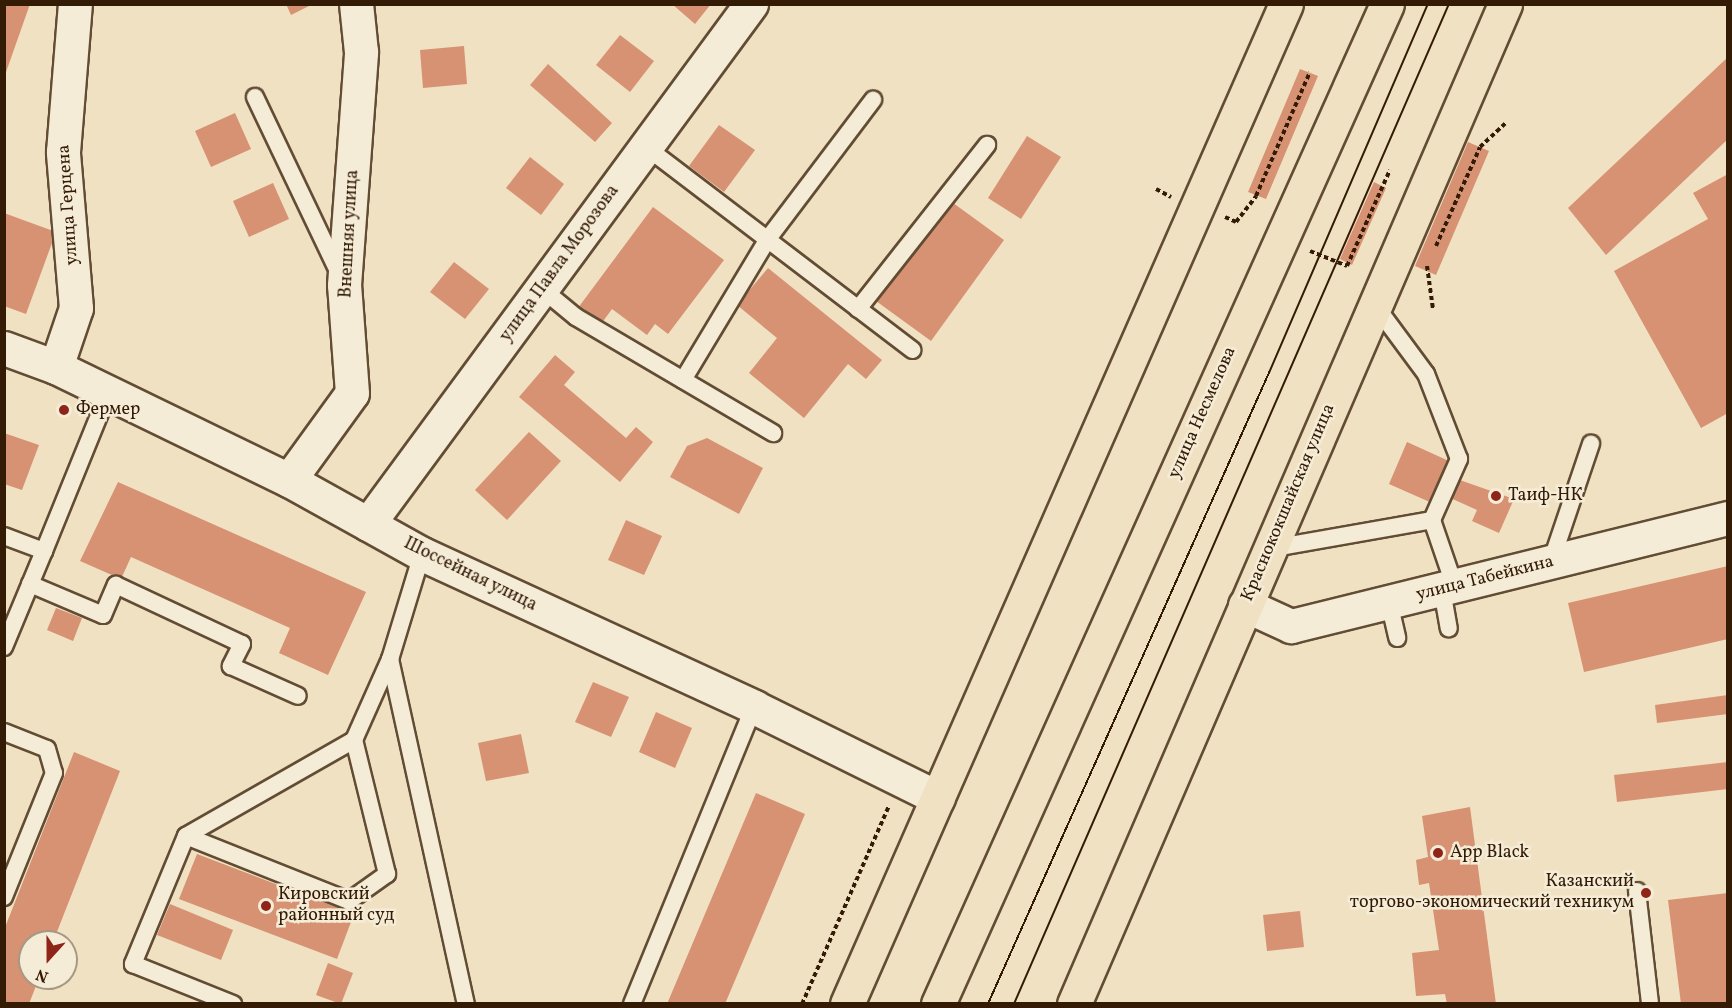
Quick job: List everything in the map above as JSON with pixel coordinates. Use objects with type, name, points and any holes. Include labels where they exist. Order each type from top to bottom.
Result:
[{"type":"main road","points":[[847,1004],[1286,4]]},
{"type":"main road","name":"улица Несмелова","points":[[938,1004],[1387,4]]},
{"type":"main road","name":"Краснококшайская улица","points":[[1074,1004],[1085,989],[1267,549],[1505,4]]},
{"type":"street","name":"улица Герцена","points":[[56,367],[76,308],[63,152],[75,4]]},
{"type":"street","name":"Внешняя улица","points":[[289,480],[352,393],[344,285],[361,52],[356,4]]},
{"type":"street","name":"улица Павла Морозова","points":[[368,524],[751,4]]},
{"type":"street","name":"Шоссейная улица","points":[[4,348],[56,367],[289,480],[422,554],[754,707],[902,777],[938,798]]},
{"type":"street","name":"улица Табейкина","points":[[1245,605],[1291,626],[1728,518]]},
{"type":"lane","points":[[255,97],[344,285]]},
{"type":"lane","points":[[683,380],[767,240],[873,100]]},
{"type":"lane","points":[[858,309],[987,145]]},
{"type":"lane","points":[[646,147],[912,350]]},
{"type":"lane","points":[[542,289],[576,317],[772,433]]},
{"type":"lane","points":[[1375,305],[1426,374],[1459,459],[1432,520],[1448,588],[1449,628]]},
{"type":"lane","points":[[4,647],[108,393]]},
{"type":"lane","points":[[1551,562],[1591,444]]},
{"type":"lane","points":[[1267,549],[1432,520]]},
{"type":"lane","points":[[4,536],[44,551]]},
{"type":"lane","points":[[233,1004],[133,964],[186,836],[354,740],[390,659],[422,554]]},
{"type":"lane","points":[[30,584],[103,615],[116,585],[242,644],[231,666],[298,696]]},
{"type":"lane","points":[[1389,602],[1397,638]]},
{"type":"lane","points":[[390,659],[466,1004]]},
{"type":"lane","points":[[633,1004],[754,707]]},
{"type":"lane","points":[[4,732],[47,749],[54,773],[4,897]]},
{"type":"lane","points":[[186,836],[349,901],[387,874],[354,740]]},
{"type":"lane","points":[[1637,891],[1650,1004]]},
{"type":"path","points":[[1256,196],[1310,72]]},
{"type":"path","points":[[1434,250],[1480,147],[1506,123]]},
{"type":"path","points":[[1310,250],[1347,266],[1390,170]]},
{"type":"path","points":[[1430,260],[1425,270],[1433,309]]},
{"type":"path","points":[[802,1004],[902,777]]},
{"type":"building","points":[[4,4],[30,4],[5,75],[4,75]]},
{"type":"building","points":[[286,4],[313,4],[291,15]]},
{"type":"building","points":[[672,4],[711,4],[695,24]]},
{"type":"building","points":[[620,35],[654,61],[630,92],[596,65]]},
{"type":"building","points":[[464,46],[467,84],[423,88],[420,50]]},
{"type":"building","points":[[1728,57],[1728,139],[1606,255],[1568,208]]},
{"type":"building","points":[[548,64],[612,123],[595,142],[530,85]]},
{"type":"building","points":[[1300,69],[1318,76],[1266,199],[1248,192]]},
{"type":"building","points":[[235,113],[251,149],[211,167],[195,131]]},
{"type":"building","points":[[719,125],[755,150],[724,192],[689,166]]},
{"type":"building","points":[[1027,136],[1061,157],[1021,219],[988,198]]},
{"type":"building","points":[[1468,142],[1489,151],[1436,275],[1415,266]]},
{"type":"building","points":[[530,157],[564,184],[541,215],[506,188]]},
{"type":"building","points":[[1728,174],[1728,413],[1701,428],[1614,271],[1708,219],[1693,193]]},
{"type":"building","points":[[1374,182],[1386,188],[1352,265],[1340,259]]},
{"type":"building","points":[[273,183],[289,219],[249,237],[233,201]]},
{"type":"building","points":[[949,200],[1004,240],[931,341],[876,301]]},
{"type":"building","points":[[653,207],[724,260],[668,334],[655,324],[647,335],[612,309],[601,324],[578,308]]},
{"type":"building","points":[[4,213],[56,232],[26,314],[4,306]]},
{"type":"building","points":[[454,262],[489,289],[465,319],[430,292]]},
{"type":"building","points":[[768,268],[882,360],[866,379],[848,364],[804,418],[749,373],[777,338],[737,305]]},
{"type":"building","points":[[555,355],[575,372],[564,385],[626,438],[636,427],[653,442],[620,482],[519,397]]},
{"type":"building","points":[[529,432],[561,461],[507,520],[475,490]]},
{"type":"building","points":[[4,433],[39,445],[22,490],[4,484]]},
{"type":"building","points":[[707,438],[763,468],[739,514],[670,477],[687,446]]},
{"type":"building","points":[[1407,442],[1460,466],[1454,478],[1514,499],[1499,533],[1472,521],[1477,510],[1446,496],[1441,507],[1389,484]]},
{"type":"building","points":[[118,482],[366,592],[328,675],[279,653],[290,628],[131,557],[121,579],[80,561]]},
{"type":"building","points":[[626,520],[662,536],[644,575],[608,560]]},
{"type":"building","points":[[1728,566],[1728,639],[1584,672],[1568,603]]},
{"type":"building","points":[[56,608],[82,618],[73,641],[47,630]]},
{"type":"building","points":[[593,682],[629,697],[611,737],[575,722]]},
{"type":"building","points":[[1728,695],[1728,714],[1657,723],[1655,705]]},
{"type":"building","points":[[656,712],[692,728],[675,768],[639,752]]},
{"type":"building","points":[[521,734],[529,773],[486,781],[478,743]]},
{"type":"building","points":[[74,752],[120,771],[58,930],[18,930],[18,990],[34,990],[29,1004],[4,1004],[4,930]]},
{"type":"building","points":[[1728,762],[1728,789],[1617,802],[1614,775]]},
{"type":"building","points":[[756,793],[805,814],[725,1004],[667,1004]]},
{"type":"building","points":[[1470,807],[1496,1004],[1447,1004],[1445,994],[1416,996],[1412,953],[1439,950],[1429,883],[1419,885],[1416,860],[1428,857],[1422,816]]},
{"type":"building","name":"Кировский районный суд","points":[[197,854],[354,914],[337,959],[179,899]]},
{"type":"building","points":[[1728,893],[1728,1004],[1681,1004],[1668,900]]},
{"type":"building","points":[[170,904],[233,930],[221,960],[157,935]]},
{"type":"building","points":[[1300,911],[1304,947],[1267,951],[1263,915]]},
{"type":"building","points":[[328,963],[353,973],[341,1004],[316,995]]},
{"type":"tram line","points":[[988,1004],[1269,373],[1428,4]]},
{"type":"tram line","points":[[1014,1004],[1449,4]]},
{"type":"place","name":"Фермер","points":[[64,410]]},
{"type":"place","name":"Таиф-НК","points":[[1496,496]]},
{"type":"place","name":"App Black","points":[[1438,853]]},
{"type":"place","name":"Казанский торгово-экономический техникум","points":[[1646,893]]},
{"type":"place","name":"Кировский районный суд","points":[[266,906]]}]
